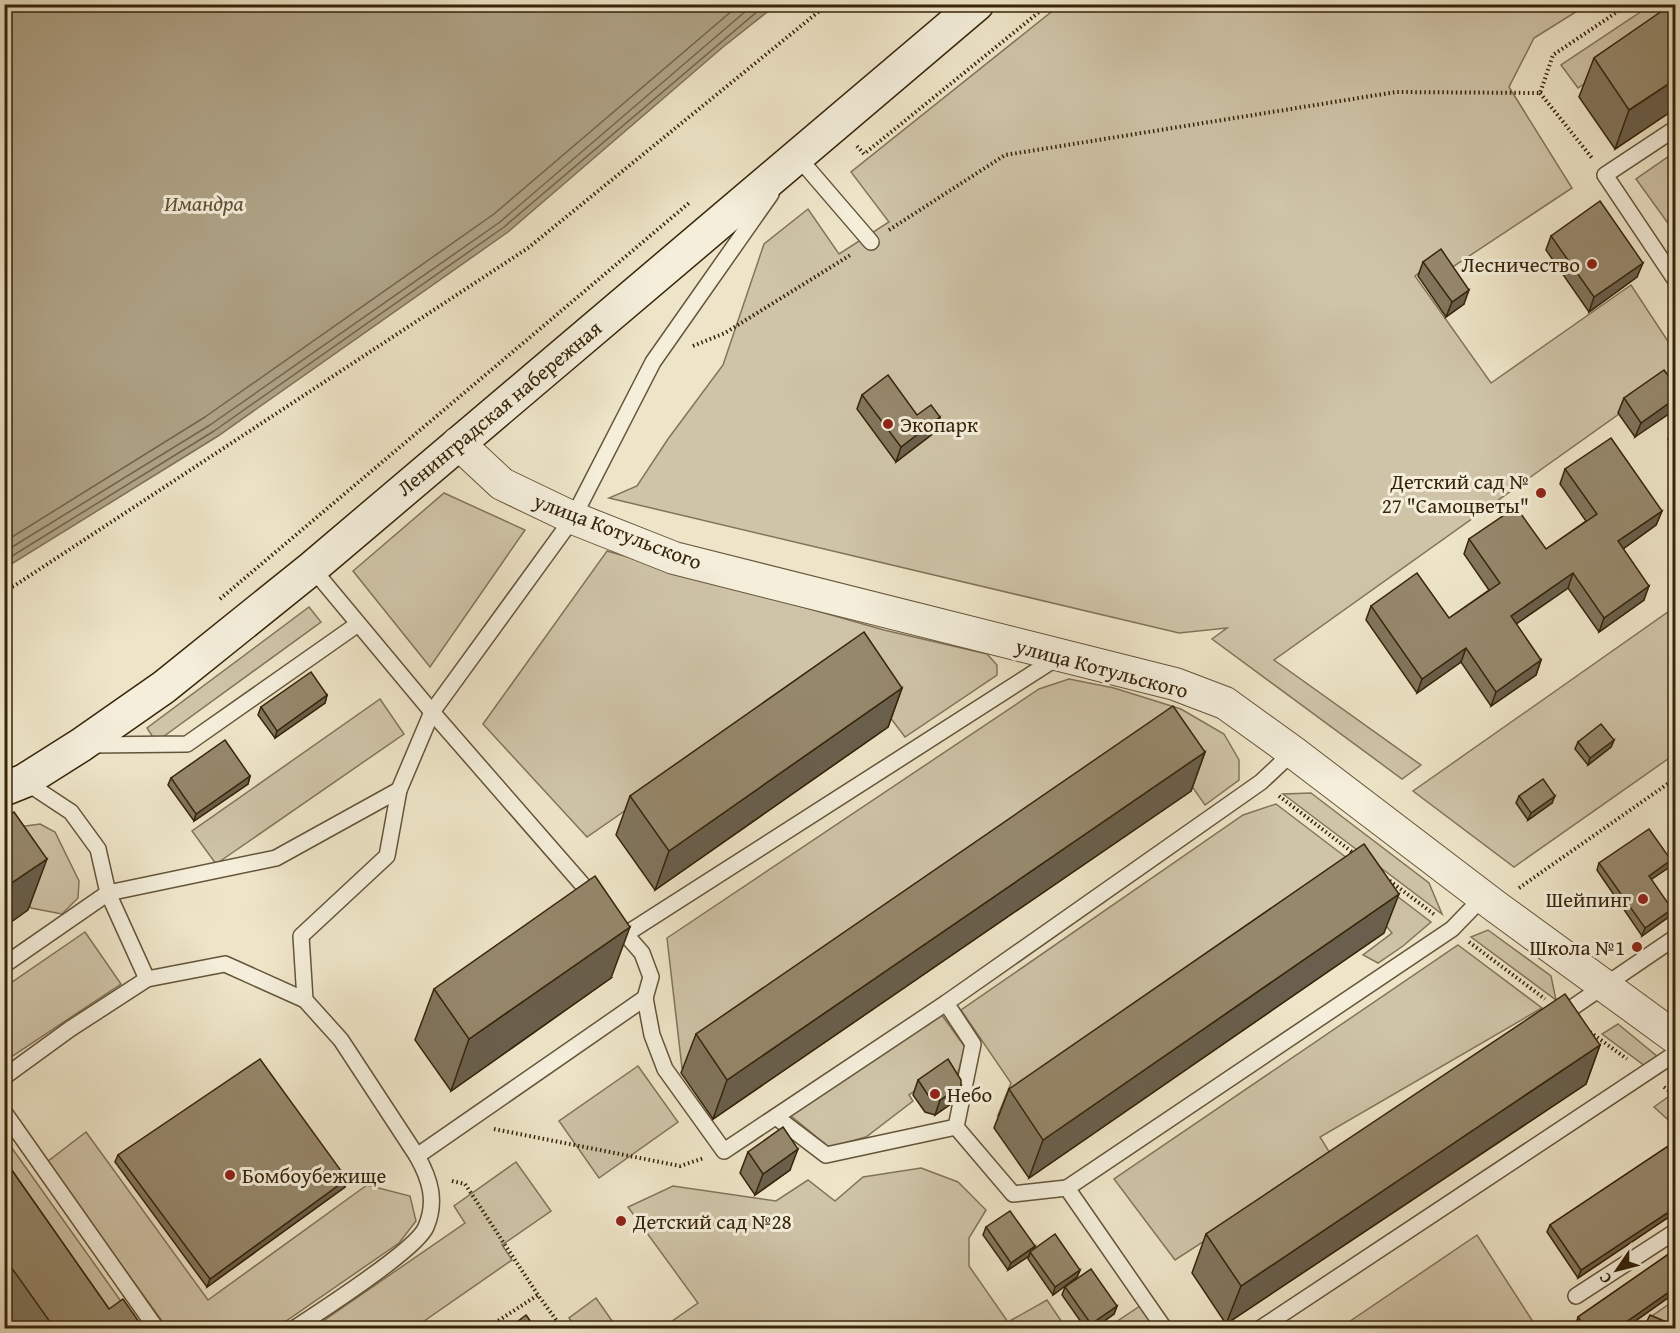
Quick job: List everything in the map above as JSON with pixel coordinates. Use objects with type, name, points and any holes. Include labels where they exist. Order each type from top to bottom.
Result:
[{"type":"main road","name":"Ленинградская набережная","points":[[14,785],[81,746],[164,687],[312,568],[977,4]]},
{"type":"street","name":"улица Котульского","points":[[458,443],[502,484],[573,518],[674,558],[1175,684],[1225,703],[1676,1038]]},
{"type":"lane","points":[[1676,128],[1605,175],[1676,281]]},
{"type":"lane","points":[[305,1000],[301,936],[387,856],[399,790],[432,712],[573,518],[653,362],[797,156],[871,242]]},
{"type":"lane","points":[[312,568],[432,712],[642,954],[651,977],[645,998],[652,1035],[665,1069],[724,1151],[946,1003],[1261,782],[1293,752]]},
{"type":"lane","points":[[81,746],[187,744],[358,624]]},
{"type":"lane","points":[[626,934],[1060,656]]},
{"type":"lane","points":[[14,785],[71,812],[98,849],[108,893],[147,979]]},
{"type":"lane","points":[[4,965],[108,893],[276,858],[399,790]]},
{"type":"lane","points":[[956,1127],[1012,1194],[1068,1188],[1452,929],[1489,901]]},
{"type":"lane","points":[[1545,1025],[1676,937]]},
{"type":"lane","points":[[4,1077],[70,1029],[147,979],[225,964],[305,1000],[342,1040],[417,1156],[428,1175],[432,1204],[426,1229],[403,1252],[296,1329]]},
{"type":"lane","points":[[417,1156],[645,998]]},
{"type":"lane","points":[[946,1003],[973,1044],[956,1127]]},
{"type":"lane","points":[[1261,1329],[1676,1053]]},
{"type":"lane","points":[[4,1112],[156,1329]]},
{"type":"lane","points":[[776,1117],[826,1155],[956,1127]]},
{"type":"lane","points":[[1068,1188],[1164,1329]]},
{"type":"lane","points":[[1576,1296],[1676,1231]]},
{"type":"path","points":[[4,590],[528,248],[828,4]]},
{"type":"path","points":[[837,122],[864,154],[1048,4]]},
{"type":"path","points":[[1540,93],[1553,55],[1629,4]]},
{"type":"path","points":[[653,362],[726,333],[1005,155],[1396,92],[1540,93]]},
{"type":"path","points":[[1540,93],[1605,175]]},
{"type":"path","points":[[214,603],[696,198]]},
{"type":"path","points":[[1489,901],[1676,778]]},
{"type":"path","points":[[466,1123],[680,1166],[724,1151]]},
{"type":"path","points":[[428,1175],[465,1184],[562,1329]]},
{"type":"path","points":[[487,1329],[538,1295]]},
{"type":"shaded area","points":[[1060,5],[1587,5],[1534,38],[1509,87],[1572,188],[1445,272],[1435,261],[1415,276],[1491,383],[1631,285],[1675,352],[1675,374],[1274,660],[1421,765],[1402,779],[1212,639],[1227,628],[1179,633],[609,498],[637,486],[668,439],[723,365],[764,244],[808,209],[839,254],[889,222],[851,172]]},
{"type":"shaded area","points":[[1651,5],[1675,5],[1675,22],[1578,88],[1561,65]]},
{"type":"shaded area","points":[[1675,152],[1675,233],[1636,179]]},
{"type":"shaded area","points":[[444,493],[525,530],[430,667],[353,571]]},
{"type":"shaded area","points":[[607,551],[884,630],[987,654],[997,665],[997,675],[905,737],[845,658],[587,837],[483,724]]},
{"type":"shaded area","points":[[309,607],[321,622],[156,742],[147,728]]},
{"type":"shaded area","points":[[1675,607],[1675,754],[1514,867],[1413,791]]},
{"type":"shaded area","points":[[1069,679],[1114,688],[1181,709],[1224,734],[1239,760],[1239,780],[1205,805],[1160,741],[682,1068],[667,938],[1039,689]]},
{"type":"shaded area","points":[[380,699],[404,734],[216,864],[192,831]]},
{"type":"shaded area","points":[[1311,793],[1429,883],[1442,914],[1283,794]]},
{"type":"shaded area","points":[[1276,804],[1431,922],[1403,946],[1378,963],[1363,955],[1392,933],[1346,877],[998,1115],[1011,1083],[961,1010],[1243,815]]},
{"type":"shaded area","points":[[40,824],[55,832],[79,881],[78,898],[62,914],[31,908],[5,871],[4,829]]},
{"type":"shaded area","points":[[1488,930],[1551,976],[1556,1000],[1471,937]]},
{"type":"shaded area","points":[[85,932],[121,984],[5,1061],[5,987]]},
{"type":"shaded area","points":[[1458,945],[1542,1008],[1320,1137],[1333,1158],[1175,1260],[1114,1179]]},
{"type":"shaded area","points":[[941,1014],[965,1047],[954,1086],[943,1071],[909,1095],[913,1101],[866,1137],[829,1147],[791,1116]]},
{"type":"shaded area","points":[[1618,1024],[1658,1057],[1645,1066],[1602,1034]]},
{"type":"shaded area","points":[[638,1066],[678,1122],[599,1178],[559,1121]]},
{"type":"shaded area","points":[[1668,1097],[1675,1103],[1675,1126],[1654,1107]]},
{"type":"shaded area","points":[[86,1132],[208,1300],[367,1185],[410,1196],[416,1221],[399,1243],[276,1328],[167,1328],[47,1162]]},
{"type":"shaded area","points":[[4,1137],[140,1328],[86,1328],[5,1212]]},
{"type":"shaded area","points":[[516,1162],[551,1211],[502,1245],[512,1260],[414,1328],[313,1328],[465,1223],[454,1206]]},
{"type":"shaded area","points":[[921,1168],[958,1182],[986,1210],[969,1238],[969,1266],[1008,1322],[1047,1300],[1066,1328],[662,1328],[698,1303],[628,1207],[673,1186],[776,1201],[808,1180],[835,1201],[863,1177]]},
{"type":"shaded area","points":[[1477,1235],[1537,1328],[1340,1328]]},
{"type":"shaded area","points":[[596,1298],[617,1328],[576,1328],[569,1318]]},
{"type":"shaded area","points":[[1675,1300],[1675,1327],[1652,1316]]},
{"type":"shaded area","points":[[1140,1306],[1157,1328],[1107,1328]]},
{"type":"water","name":"Имандра","points":[[5,4],[776,5],[723,47],[508,232],[218,436],[5,568]]},
{"type":"building","points":[[1672,4],[1676,4],[1676,79],[1629,110],[1594,58]]},
{"type":"building","name":"Лесничество","points":[[1600,201],[1643,263],[1594,297],[1551,236]]},
{"type":"building","points":[[1441,249],[1469,290],[1452,302],[1423,262]]},
{"type":"building","points":[[1664,370],[1676,386],[1676,398],[1641,423],[1624,398]]},
{"type":"building","points":[[888,375],[917,415],[931,405],[940,417],[901,447],[862,395]]},
{"type":"building","points":[[1611,438],[1662,511],[1618,541],[1649,586],[1604,618],[1573,573],[1511,616],[1541,660],[1496,692],[1466,648],[1422,679],[1371,606],[1417,573],[1449,618],[1500,583],[1469,539],[1516,507],[1546,549],[1597,514],[1565,469]]},
{"type":"building","points":[[864,632],[902,688],[669,851],[630,796]]},
{"type":"building","points":[[311,672],[327,695],[277,731],[261,707]]},
{"type":"building","points":[[1173,706],[1205,752],[727,1080],[696,1034]]},
{"type":"building","points":[[1601,724],[1614,740],[1590,758],[1578,742]]},
{"type":"building","points":[[225,740],[250,776],[196,814],[171,778]]},
{"type":"building","points":[[1543,779],[1555,796],[1531,813],[1519,796]]},
{"type":"building","points":[[14,812],[47,859],[4,888],[4,819]]},
{"type":"building","points":[[1649,829],[1671,860],[1649,876],[1672,909],[1645,928],[1599,863]]},
{"type":"building","points":[[1364,844],[1399,894],[1043,1140],[1009,1089]]},
{"type":"building","points":[[595,876],[630,927],[469,1039],[434,989]]},
{"type":"building","points":[[1565,994],[1600,1045],[1241,1286],[1206,1234]]},
{"type":"building","name":"Бомбоубежище","points":[[260,1059],[347,1179],[210,1279],[118,1155]]},
{"type":"building","points":[[948,1059],[961,1080],[961,1086],[940,1100],[930,1098],[918,1080]]},
{"type":"building","points":[[783,1127],[798,1149],[763,1174],[748,1152]]},
{"type":"building","points":[[1676,1141],[1676,1207],[1581,1270],[1550,1225]]},
{"type":"building","points":[[4,1159],[109,1309],[123,1299],[144,1329],[55,1329],[4,1257]]},
{"type":"building","points":[[1010,1211],[1035,1246],[1011,1263],[986,1227]]},
{"type":"building","points":[[1055,1234],[1080,1270],[1055,1287],[1030,1252]]},
{"type":"building","points":[[1676,1249],[1676,1287],[1616,1329],[1586,1329],[1578,1317]]},
{"type":"building","points":[[1091,1269],[1117,1306],[1091,1324],[1065,1287]]},
{"type":"building","points":[[526,1315],[536,1329],[508,1329]]},
{"type":"building","points":[[1650,1315],[1676,1326],[1676,1329],[1643,1329]]},
{"type":"place","name":"Лесничество","points":[[1592,264]]},
{"type":"place","name":"Экопарк","points":[[888,424]]},
{"type":"place","name":"Детский сад № 27 \"Самоцветы\"","points":[[1541,493]]},
{"type":"place","name":"Шейпинг","points":[[1643,899]]},
{"type":"place","name":"Школа №1","points":[[1637,947]]},
{"type":"place","name":"Небо","points":[[935,1094]]},
{"type":"place","name":"Бомбоубежище","points":[[230,1175]]},
{"type":"place","name":"Детский сад №28","points":[[621,1221]]}]
